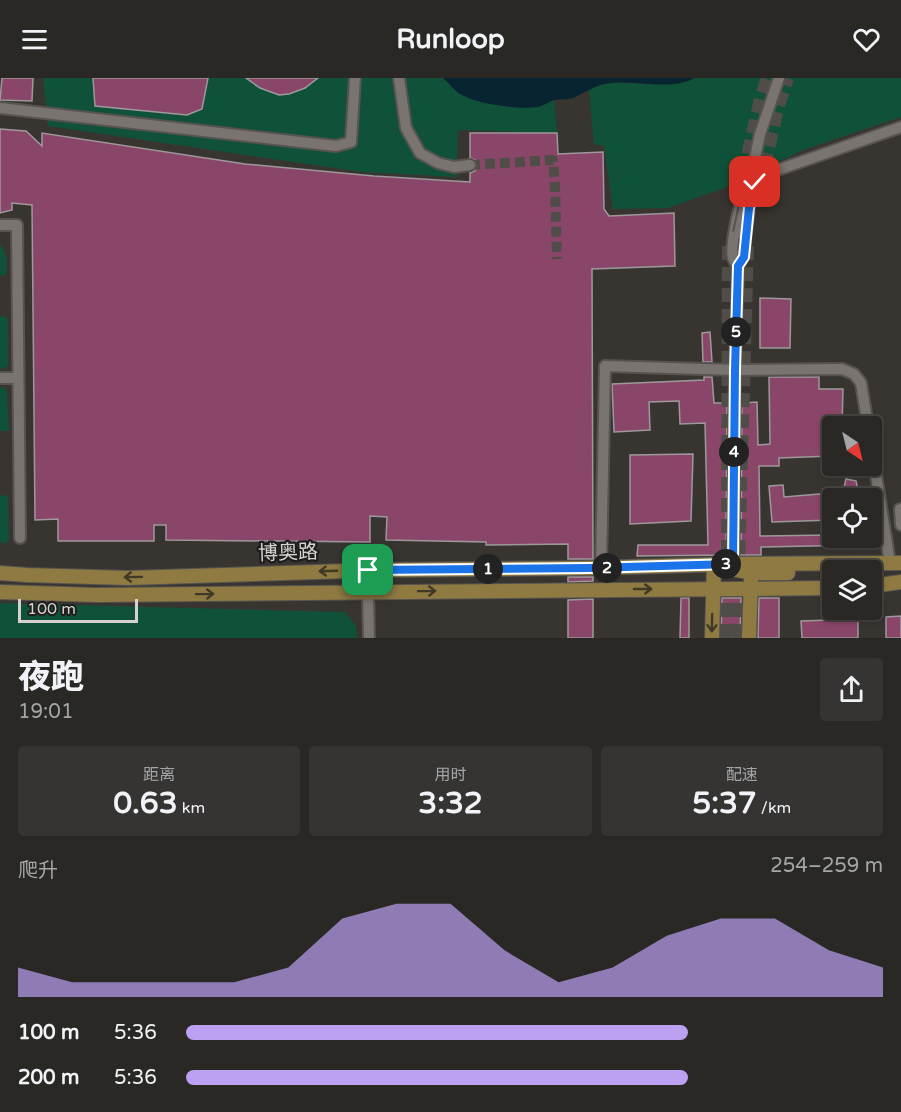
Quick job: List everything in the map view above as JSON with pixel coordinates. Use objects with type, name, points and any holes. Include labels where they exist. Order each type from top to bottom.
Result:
[{"type":"main road","name":"博奥路","points":[[0,573],[128,578],[379,570],[733,564],[752,568],[897,566]]},
{"type":"main road","points":[[712,638],[714,565],[822,572]]},
{"type":"main road","points":[[882,570],[897,566]]},
{"type":"main road","points":[[749,638],[752,568]]},
{"type":"main road","points":[[882,585],[901,582]]},
{"type":"main road","points":[[882,587],[901,587]]},
{"type":"main road","name":"博奥路","points":[[0,592],[97,595],[822,588]]},
{"type":"street","points":[[0,108],[336,146],[351,142],[355,78]]},
{"type":"street","points":[[399,78],[406,128],[420,153],[438,163],[454,167],[470,165]]},
{"type":"street","points":[[740,233],[760,134],[779,78]]},
{"type":"street","points":[[733,564],[738,266],[744,257],[749,208],[755,182],[769,173],[901,127]]},
{"type":"street","points":[[0,225],[17,225],[20,538]]},
{"type":"street","points":[[601,568],[605,366],[735,370],[842,369],[854,374],[861,383],[866,416]]},
{"type":"street","points":[[0,378],[18,378]]},
{"type":"street","points":[[878,476],[897,566]]},
{"type":"street","points":[[900,509],[901,525]]},
{"type":"street","points":[[368,593],[369,638]]},
{"type":"green space","points":[[43,78],[443,78],[460,94],[538,107],[554,100],[557,133],[458,130],[457,177],[362,172],[48,126]]},
{"type":"green space","points":[[694,78],[901,78],[901,117],[803,150],[727,187],[668,208],[613,209],[604,146],[594,144],[589,90],[609,83],[676,84]]},
{"type":"green space","points":[[0,244],[6,255],[7,263],[6,275],[0,276]]},
{"type":"green space","points":[[4,316],[8,324],[8,366],[3,369],[0,368],[0,317]]},
{"type":"green space","points":[[1,387],[7,392],[9,431],[0,431]]},
{"type":"green space","points":[[0,495],[8,496],[9,539],[7,543],[2,543],[0,540]]},
{"type":"green space","points":[[0,603],[345,612],[356,626],[357,638],[0,638]]},
{"type":"water","points":[[443,78],[694,78],[665,85],[621,82],[606,84],[573,98],[520,108],[467,98]]},
{"type":"building","points":[[2,78],[33,78],[32,101],[0,100]]},
{"type":"building","points":[[93,78],[208,78],[202,109],[187,115],[95,106]]},
{"type":"building","points":[[246,78],[318,78],[305,88],[279,95],[260,88]]},
{"type":"building","points":[[0,129],[26,131],[42,146],[42,133],[245,164],[470,182],[470,173],[475,171],[477,165],[476,160],[470,158],[470,133],[557,133],[558,154],[603,152],[604,209],[609,216],[674,213],[675,266],[592,269],[593,559],[568,559],[568,544],[486,545],[486,542],[386,540],[387,517],[370,516],[370,542],[166,540],[166,525],[154,525],[154,541],[58,541],[58,519],[35,520],[32,205],[12,203],[12,210],[0,213]]},
{"type":"building","points":[[760,298],[791,299],[790,348],[760,348]]},
{"type":"building","points":[[710,332],[712,362],[703,362],[702,333]]},
{"type":"building","points":[[704,377],[712,377],[714,403],[727,403],[726,555],[637,556],[638,545],[708,545],[705,423],[680,424],[679,401],[649,402],[650,430],[614,432],[612,384],[704,380]]},
{"type":"building","points":[[769,377],[819,377],[819,389],[843,389],[842,416],[822,416],[822,456],[779,458],[779,466],[759,466],[760,536],[822,535],[822,546],[761,547],[761,555],[741,555],[742,403],[757,402],[758,445],[770,444]]},
{"type":"building","points":[[693,454],[691,521],[630,524],[630,455]]},
{"type":"building","points":[[846,479],[856,481],[858,488],[844,488]]},
{"type":"building","points":[[783,485],[784,497],[822,494],[822,520],[772,522],[769,486]]},
{"type":"building","points":[[568,577],[593,577],[593,581],[568,582]]},
{"type":"building","points":[[681,598],[689,598],[689,638],[680,638]]},
{"type":"building","points":[[722,598],[741,598],[740,638],[721,638]]},
{"type":"building","points":[[759,598],[779,598],[779,638],[758,638]]},
{"type":"building","points":[[593,599],[593,638],[568,638],[568,600]]},
{"type":"building","points":[[901,616],[901,638],[886,638],[886,617]]},
{"type":"building","points":[[858,620],[858,638],[802,638],[801,621]]},
{"type":"tunnel","points":[[739,195],[768,78]]},
{"type":"tunnel","points":[[759,187],[777,109],[787,78]]},
{"type":"tunnel","points":[[470,165],[553,160],[557,259]]},
{"type":"tunnel","points":[[738,263],[739,233]]},
{"type":"tunnel","points":[[724,638],[728,549],[729,243]]},
{"type":"tunnel","points":[[736,638],[747,244]]},
{"type":"route","points":[[368,570],[733,564],[738,266],[744,257],[749,208],[755,182]]}]
